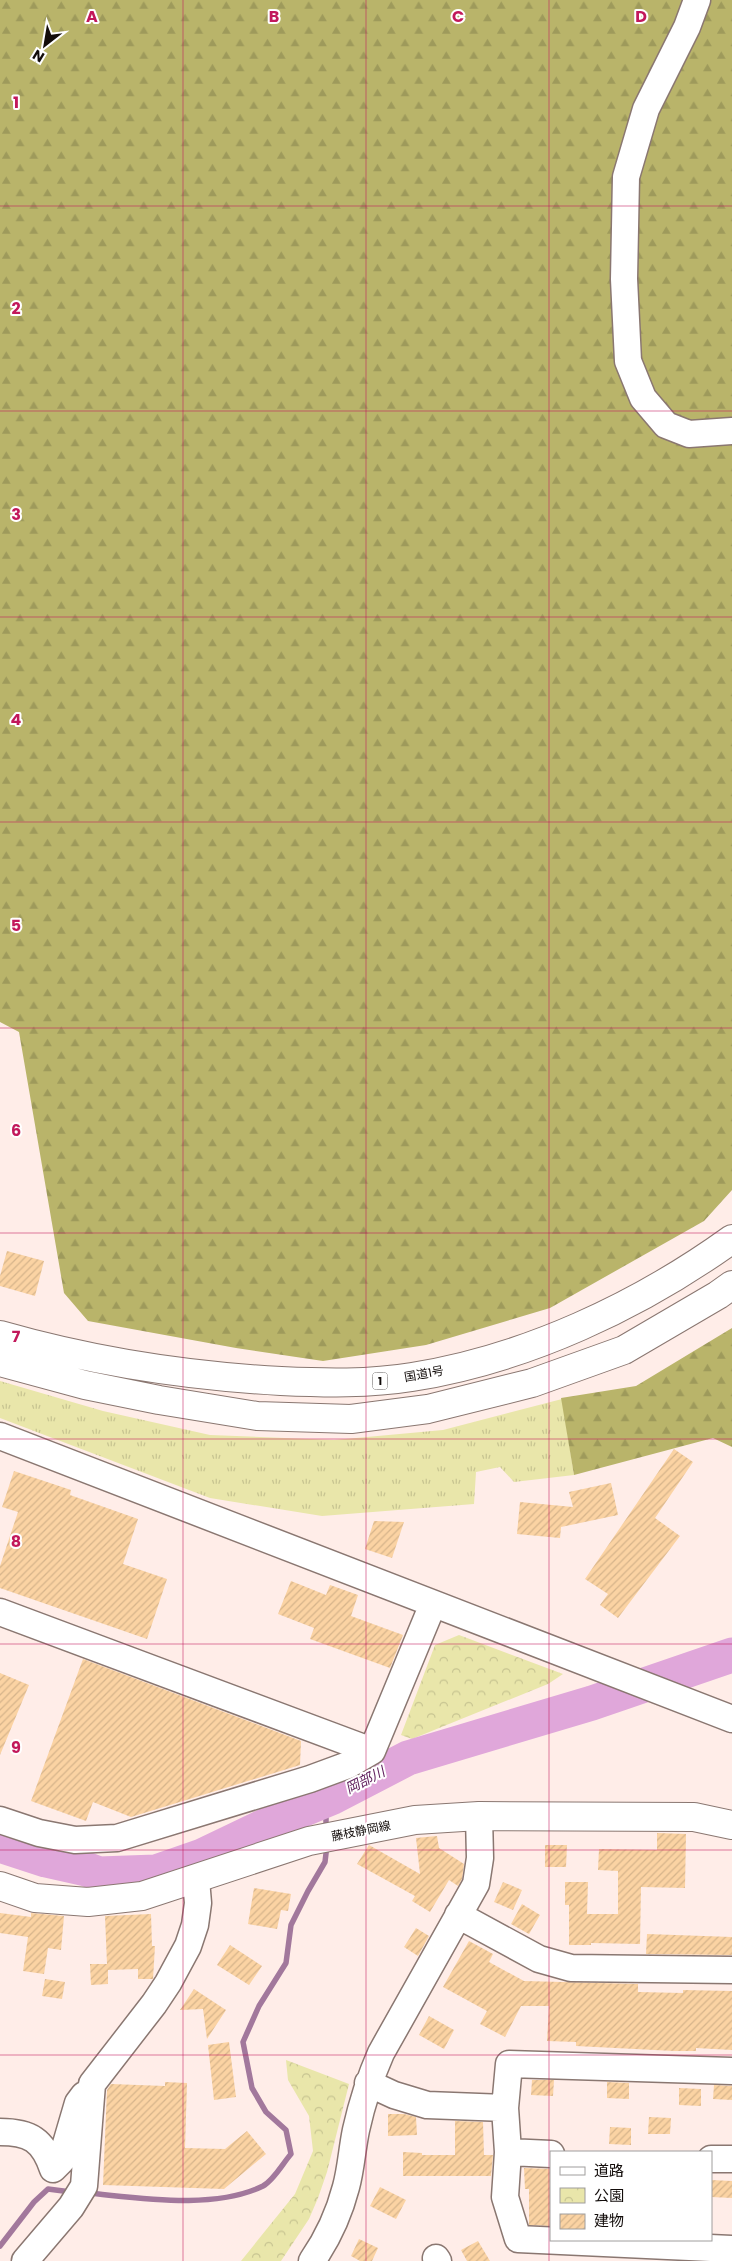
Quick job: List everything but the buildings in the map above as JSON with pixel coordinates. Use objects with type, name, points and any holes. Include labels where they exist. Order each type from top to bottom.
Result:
[{"type":"main road","name":"国道1号","points":[[0,1335],[111,1362],[198,1375],[315,1382],[365,1382],[412,1377],[505,1356],[548,1339],[642,1297],[695,1266],[732,1240]]},
{"type":"main road","points":[[0,1362],[85,1385],[169,1402],[257,1416],[352,1419],[428,1409],[532,1383],[624,1350],[732,1285]]},
{"type":"main road","name":"藤枝静岡線","points":[[0,1886],[35,1898],[88,1902],[142,1896],[196,1880],[309,1841],[415,1820],[479,1816],[694,1817],[732,1826]]},
{"type":"street","points":[[697,0],[687,27],[646,109],[626,178],[624,278],[628,361],[643,398],[666,425],[689,434],[732,431]]},
{"type":"street","points":[[0,1436],[732,1720]]},
{"type":"street","points":[[0,1820],[39,1833],[75,1840],[117,1838],[330,1772],[372,1751],[433,1604]]},
{"type":"street","points":[[0,1612],[372,1751]]},
{"type":"street","points":[[312,2261],[328,2236],[346,2187],[356,2131],[368,2083],[394,2029],[476,1884],[480,1858],[479,1816]]},
{"type":"street","points":[[0,2132],[19,2132],[34,2139],[47,2152],[53,2169],[61,2161],[78,2103],[154,2004],[188,1946],[195,1925],[198,1903],[196,1880]]},
{"type":"street","points":[[458,1915],[539,1959],[571,1968],[732,1970]]},
{"type":"street","points":[[550,2240],[518,2239],[505,2197],[508,2152],[505,2108],[509,2064],[732,2071]]},
{"type":"street","points":[[368,2083],[394,2095],[427,2105],[505,2108]]},
{"type":"street","points":[[25,2261],[71,2207],[84,2186],[92,2084]]},
{"type":"street","points":[[508,2152],[550,2154]]},
{"type":"street","points":[[712,2159],[732,2160]]},
{"type":"street","points":[[561,2241],[732,2249]]},
{"type":"green space","points":[[0,0],[732,0],[732,1190],[704,1221],[550,1308],[426,1345],[323,1361],[236,1348],[88,1321],[64,1293],[19,1032],[0,1022]]},
{"type":"green space","points":[[732,1328],[732,1447],[713,1438],[574,1475],[561,1398],[636,1386]]},
{"type":"green space","points":[[0,1381],[103,1411],[210,1435],[334,1440],[443,1430],[562,1399],[574,1475],[514,1482],[500,1467],[476,1472],[474,1504],[322,1516],[210,1498],[0,1418]]},
{"type":"green space","points":[[459,1635],[563,1674],[548,1684],[412,1739],[401,1735],[435,1645]]},
{"type":"green space","points":[[286,2060],[349,2084],[327,2172],[309,2219],[281,2261],[241,2261],[295,2194],[313,2151],[309,2116],[288,2080]]},
{"type":"waterway","name":"岡部川","points":[[0,1845],[99,1874],[156,1872],[202,1856],[275,1821],[333,1797],[408,1758],[592,1703],[732,1655]]},
{"type":"waterway","points":[[326,1831],[326,1810],[333,1797]]},
{"type":"waterway","points":[[88,2193],[177,2200],[222,2198],[263,2186],[275,2176],[291,2154],[286,2130],[266,2112],[252,2088],[243,2042],[259,2006],[286,1963],[291,1925],[325,1862],[327,1845]]},
{"type":"waterway","points":[[0,2246],[34,2202],[48,2189],[71,2192]]}]
